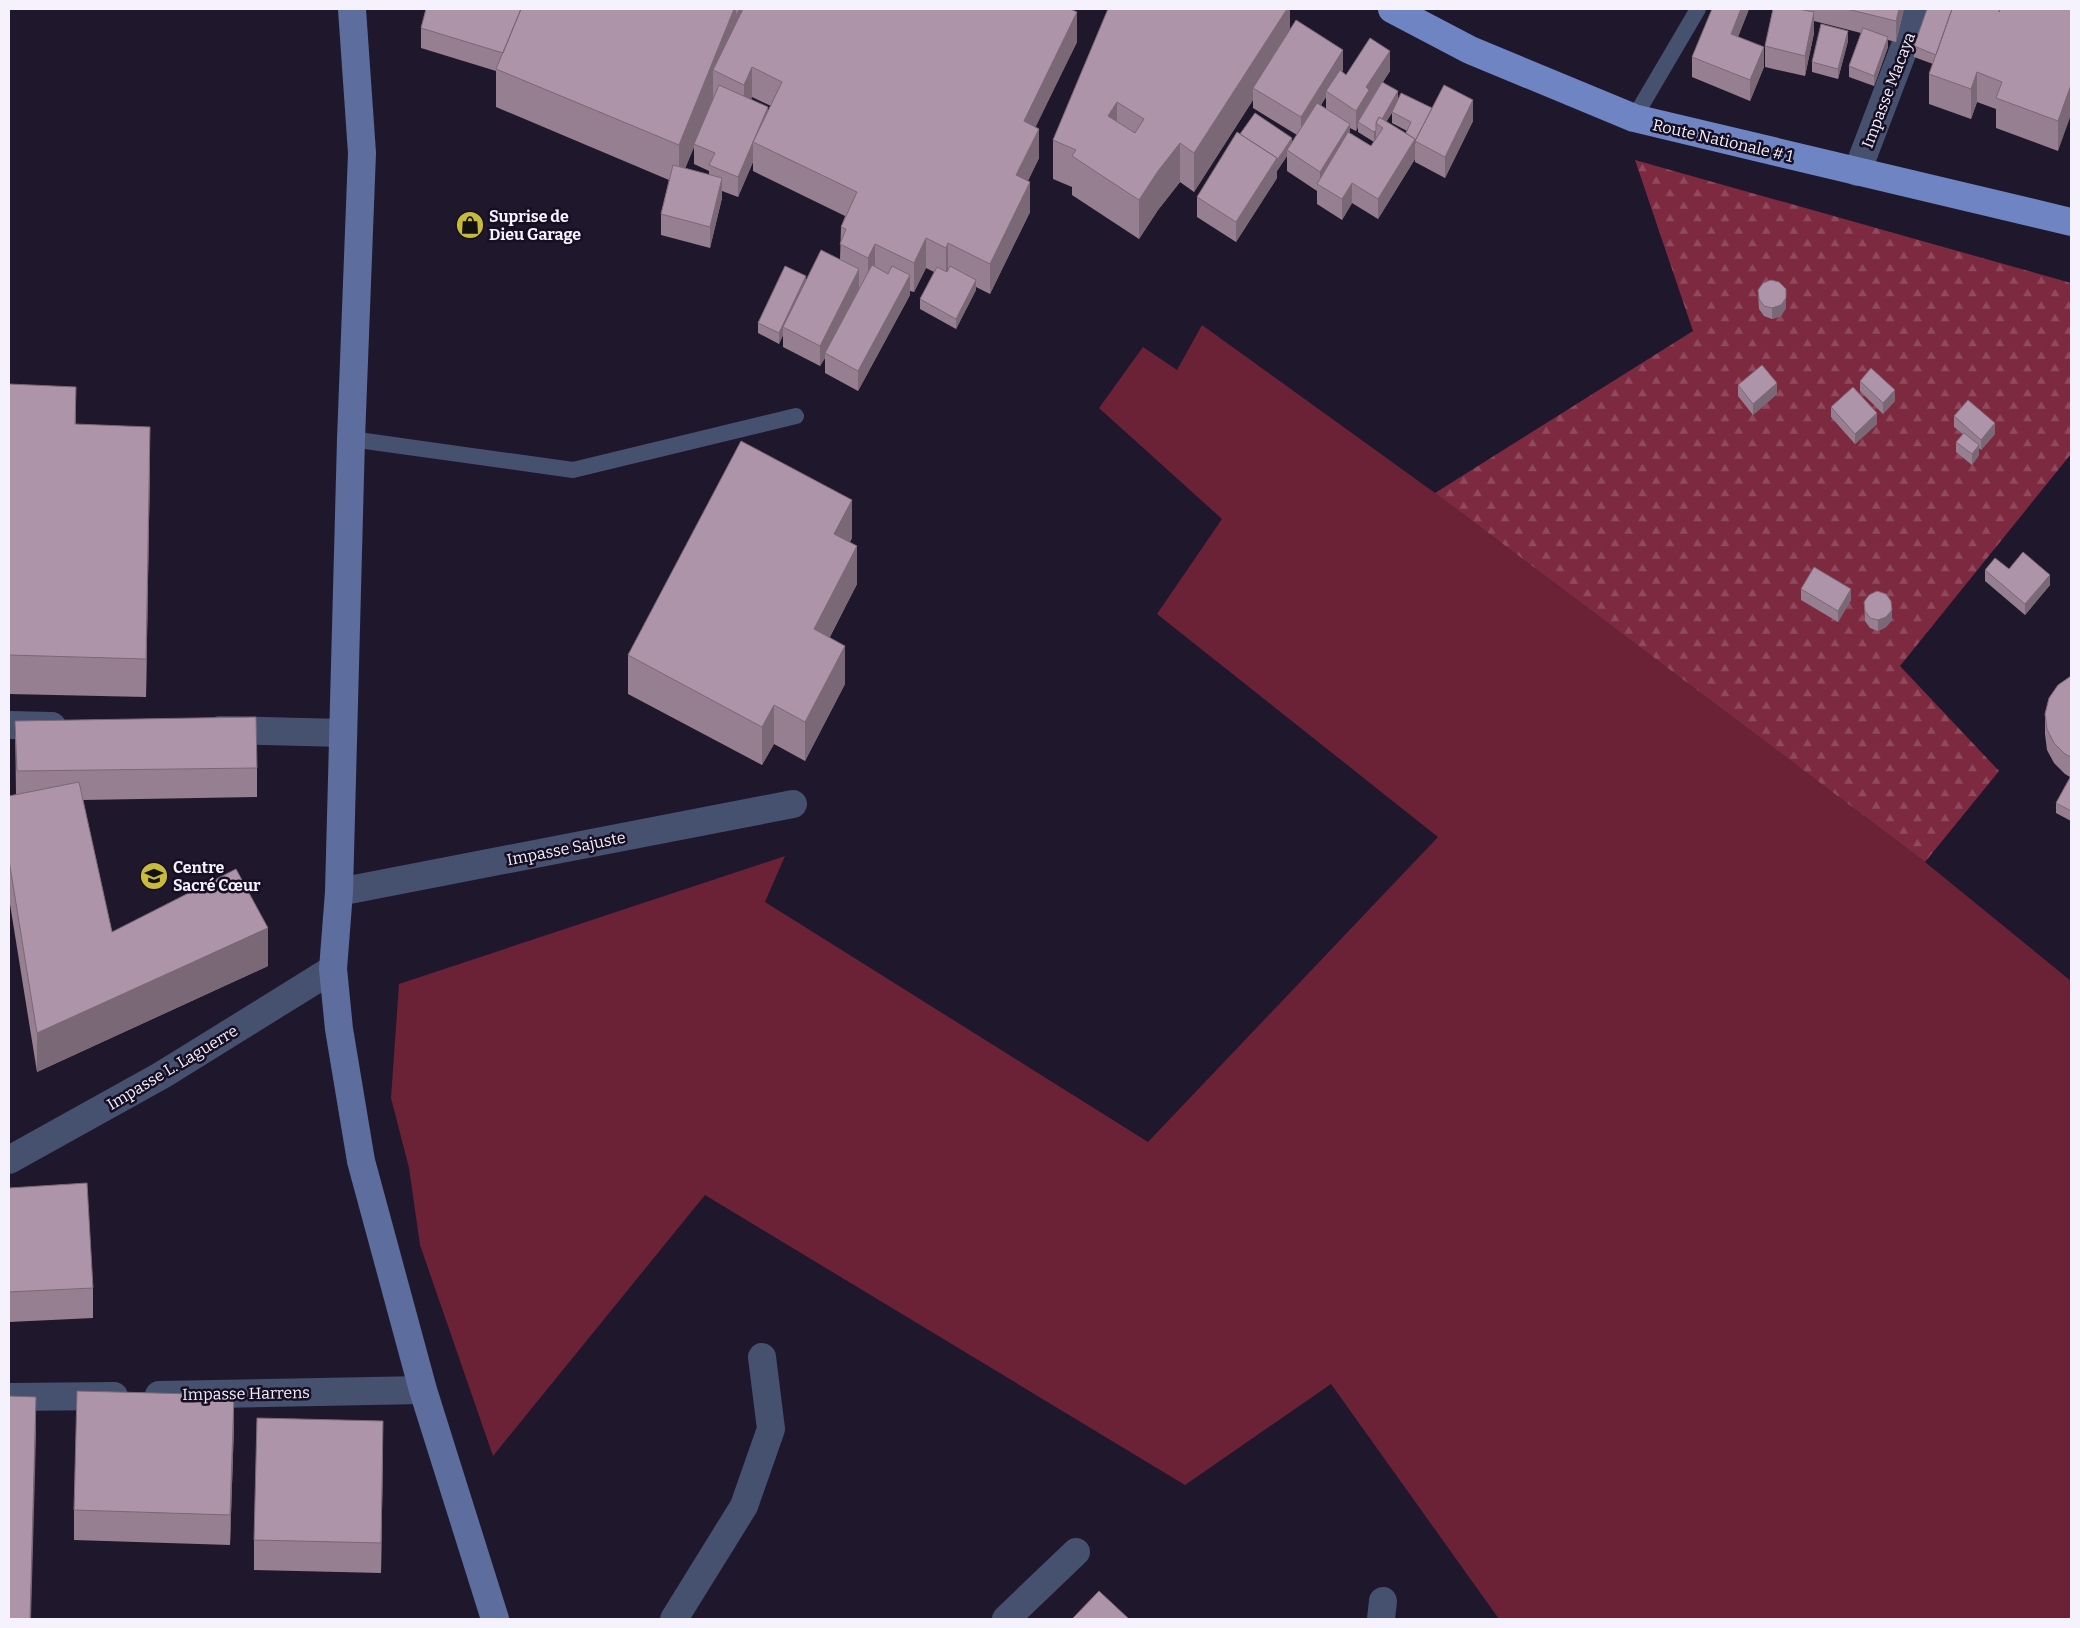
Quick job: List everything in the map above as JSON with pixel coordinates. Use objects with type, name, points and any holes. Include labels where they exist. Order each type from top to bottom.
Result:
[{"type":"main road","points":[[352,9],[362,153],[351,439],[339,892],[333,969],[340,1029],[361,1161],[423,1390],[495,1619]]},
{"type":"main road","name":"Route Nationale # 1","points":[[1392,9],[1470,50],[1634,118],[2071,222]]},
{"type":"street","name":"Impasse Macaya","points":[[1857,172],[1919,9]]},
{"type":"street","points":[[9,725],[78,726]]},
{"type":"street","points":[[196,729],[343,733]]},
{"type":"street","name":"Impasse Sajuste","points":[[339,892],[793,804]]},
{"type":"street","name":"Impasse L. Laguerre","points":[[9,1160],[162,1075],[333,969]]},
{"type":"street","points":[[674,1619],[744,1506],[771,1429],[762,1357]]},
{"type":"street","name":"Impasse Harrens","points":[[9,1397],[423,1390]]},
{"type":"street","points":[[1006,1619],[1076,1552]]},
{"type":"lane","points":[[1634,118],[1698,9]]},
{"type":"lane","points":[[351,439],[573,470],[796,416]]},
{"type":"shaded area","points":[[1202,325],[1435,493],[1925,862],[2071,981],[2071,1619],[1499,1619],[1331,1384],[1185,1485],[705,1195],[493,1456],[420,1245],[409,1168],[391,1098],[399,984],[785,856],[765,902],[1148,1142],[1438,837],[1157,614],[1222,519],[1099,408],[1143,347],[1177,370]]},
{"type":"green space","points":[[1635,160],[2071,283],[2071,454],[1900,666],[1999,771],[1925,862],[1435,493],[1693,331]]},
{"type":"building","points":[[426,9],[521,9],[503,53],[421,28]]},
{"type":"building","points":[[521,9],[734,9],[679,145],[496,69]]},
{"type":"building","points":[[743,9],[1070,9],[1077,12],[1024,121],[1039,129],[1016,175],[1030,182],[990,264],[948,243],[946,248],[926,238],[914,263],[875,244],[868,258],[840,244],[846,229],[841,227],[857,192],[753,142],[782,82],[752,67],[744,85],[713,70]]},
{"type":"building","points":[[1108,9],[1287,9],[1194,153],[1180,143],[1158,171],[1139,200],[1072,156],[1076,150],[1053,140]],"holes":[[[1117,102],[1144,119],[1135,133],[1108,116]]]},
{"type":"building","points":[[1712,9],[1741,9],[1731,34],[1764,47],[1750,80],[1692,57]]},
{"type":"building","points":[[1773,9],[1798,9],[1814,12],[1805,56],[1765,46]]},
{"type":"building","points":[[1847,9],[1899,9],[1896,21]]},
{"type":"building","points":[[1927,9],[1952,9],[1936,55],[1914,46]]},
{"type":"building","points":[[1952,9],[2071,9],[2071,85],[2058,121],[1996,98],[2002,82],[1977,72],[1971,89],[1929,74]]},
{"type":"building","points":[[1296,20],[1343,50],[1301,117],[1253,88]]},
{"type":"building","points":[[1821,24],[1848,31],[1838,69],[1812,62]]},
{"type":"building","points":[[1863,28],[1888,37],[1874,76],[1849,66]]},
{"type":"building","points":[[1370,38],[1390,51],[1366,87],[1369,90],[1356,111],[1326,91],[1340,70],[1346,75]]},
{"type":"building","points":[[1382,82],[1398,91],[1382,119],[1379,117],[1374,132],[1358,122]]},
{"type":"building","points":[[719,85],[768,107],[738,177],[709,165],[715,153],[694,144]]},
{"type":"building","points":[[1444,85],[1473,100],[1445,157],[1415,141]]},
{"type":"building","points":[[1401,93],[1432,108],[1415,141],[1406,133],[1411,122],[1392,112]]},
{"type":"building","points":[[1317,103],[1350,124],[1320,172],[1287,150]]},
{"type":"building","points":[[1255,113],[1292,138],[1277,160],[1277,158],[1240,134]]},
{"type":"building","points":[[1379,117],[1415,139],[1378,199],[1352,183],[1342,199],[1317,184],[1348,132],[1371,146],[1383,128],[1376,123]]},
{"type":"building","points":[[1237,132],[1277,158],[1236,222],[1197,197]]},
{"type":"building","points":[[673,165],[722,178],[710,227],[661,214]]},
{"type":"building","points":[[821,250],[859,269],[820,346],[783,327]]},
{"type":"building","points":[[872,265],[888,274],[892,266],[910,275],[858,371],[825,353]]},
{"type":"building","points":[[785,266],[806,276],[779,333],[758,323]]},
{"type":"building","points":[[950,266],[976,280],[956,319],[920,299],[937,267],[947,272]]},
{"type":"building","points":[[1771,280],[1779,282],[1786,289],[1786,298],[1781,305],[1772,308],[1764,306],[1759,299],[1758,290],[1763,283]]},
{"type":"building","points":[[1762,365],[1777,383],[1753,404],[1738,385]]},
{"type":"building","points":[[1871,368],[1895,390],[1883,403],[1860,381]]},
{"type":"building","points":[[9,384],[76,387],[75,424],[150,427],[146,659],[9,655]]},
{"type":"building","points":[[1853,387],[1877,413],[1855,434],[1831,407]]},
{"type":"building","points":[[1968,400],[1995,423],[1981,440],[1954,416]]},
{"type":"building","points":[[1964,433],[1979,445],[1972,454],[1956,442]]},
{"type":"building","points":[[741,441],[852,500],[834,534],[857,546],[814,629],[845,646],[805,722],[774,705],[762,727],[628,655]]},
{"type":"building","points":[[2023,552],[2050,575],[2025,604],[1985,570],[1995,558],[2009,569]]},
{"type":"building","points":[[1814,567],[1851,589],[1838,611],[1801,589]]},
{"type":"building","points":[[1877,591],[1886,594],[1891,601],[1892,610],[1886,617],[1878,620],[1870,618],[1865,611],[1864,602],[1869,595]]},
{"type":"building","points":[[2071,676],[2071,757],[2054,743],[2047,729],[2045,714],[2049,698],[2058,685]]},
{"type":"building","points":[[256,717],[257,768],[17,771],[15,721]]},
{"type":"building","points":[[2071,776],[2071,811],[2056,803]]},
{"type":"building","points":[[79,782],[112,932],[236,869],[268,928],[37,1033],[9,860],[9,796]]},
{"type":"building","points":[[87,1183],[93,1288],[9,1292],[9,1188]]},
{"type":"building","points":[[77,1391],[234,1395],[230,1515],[74,1510]]},
{"type":"building","points":[[9,1396],[36,1397],[30,1619],[9,1619]]},
{"type":"building","points":[[257,1418],[383,1421],[381,1543],[254,1540]]},
{"type":"building","points":[[1099,1591],[1129,1619],[1072,1619]]},
{"type":"place","name":"Suprise de Dieu Garage","points":[[470,225]]},
{"type":"place","name":"Centre Sacré Cœur","points":[[154,876]]}]
